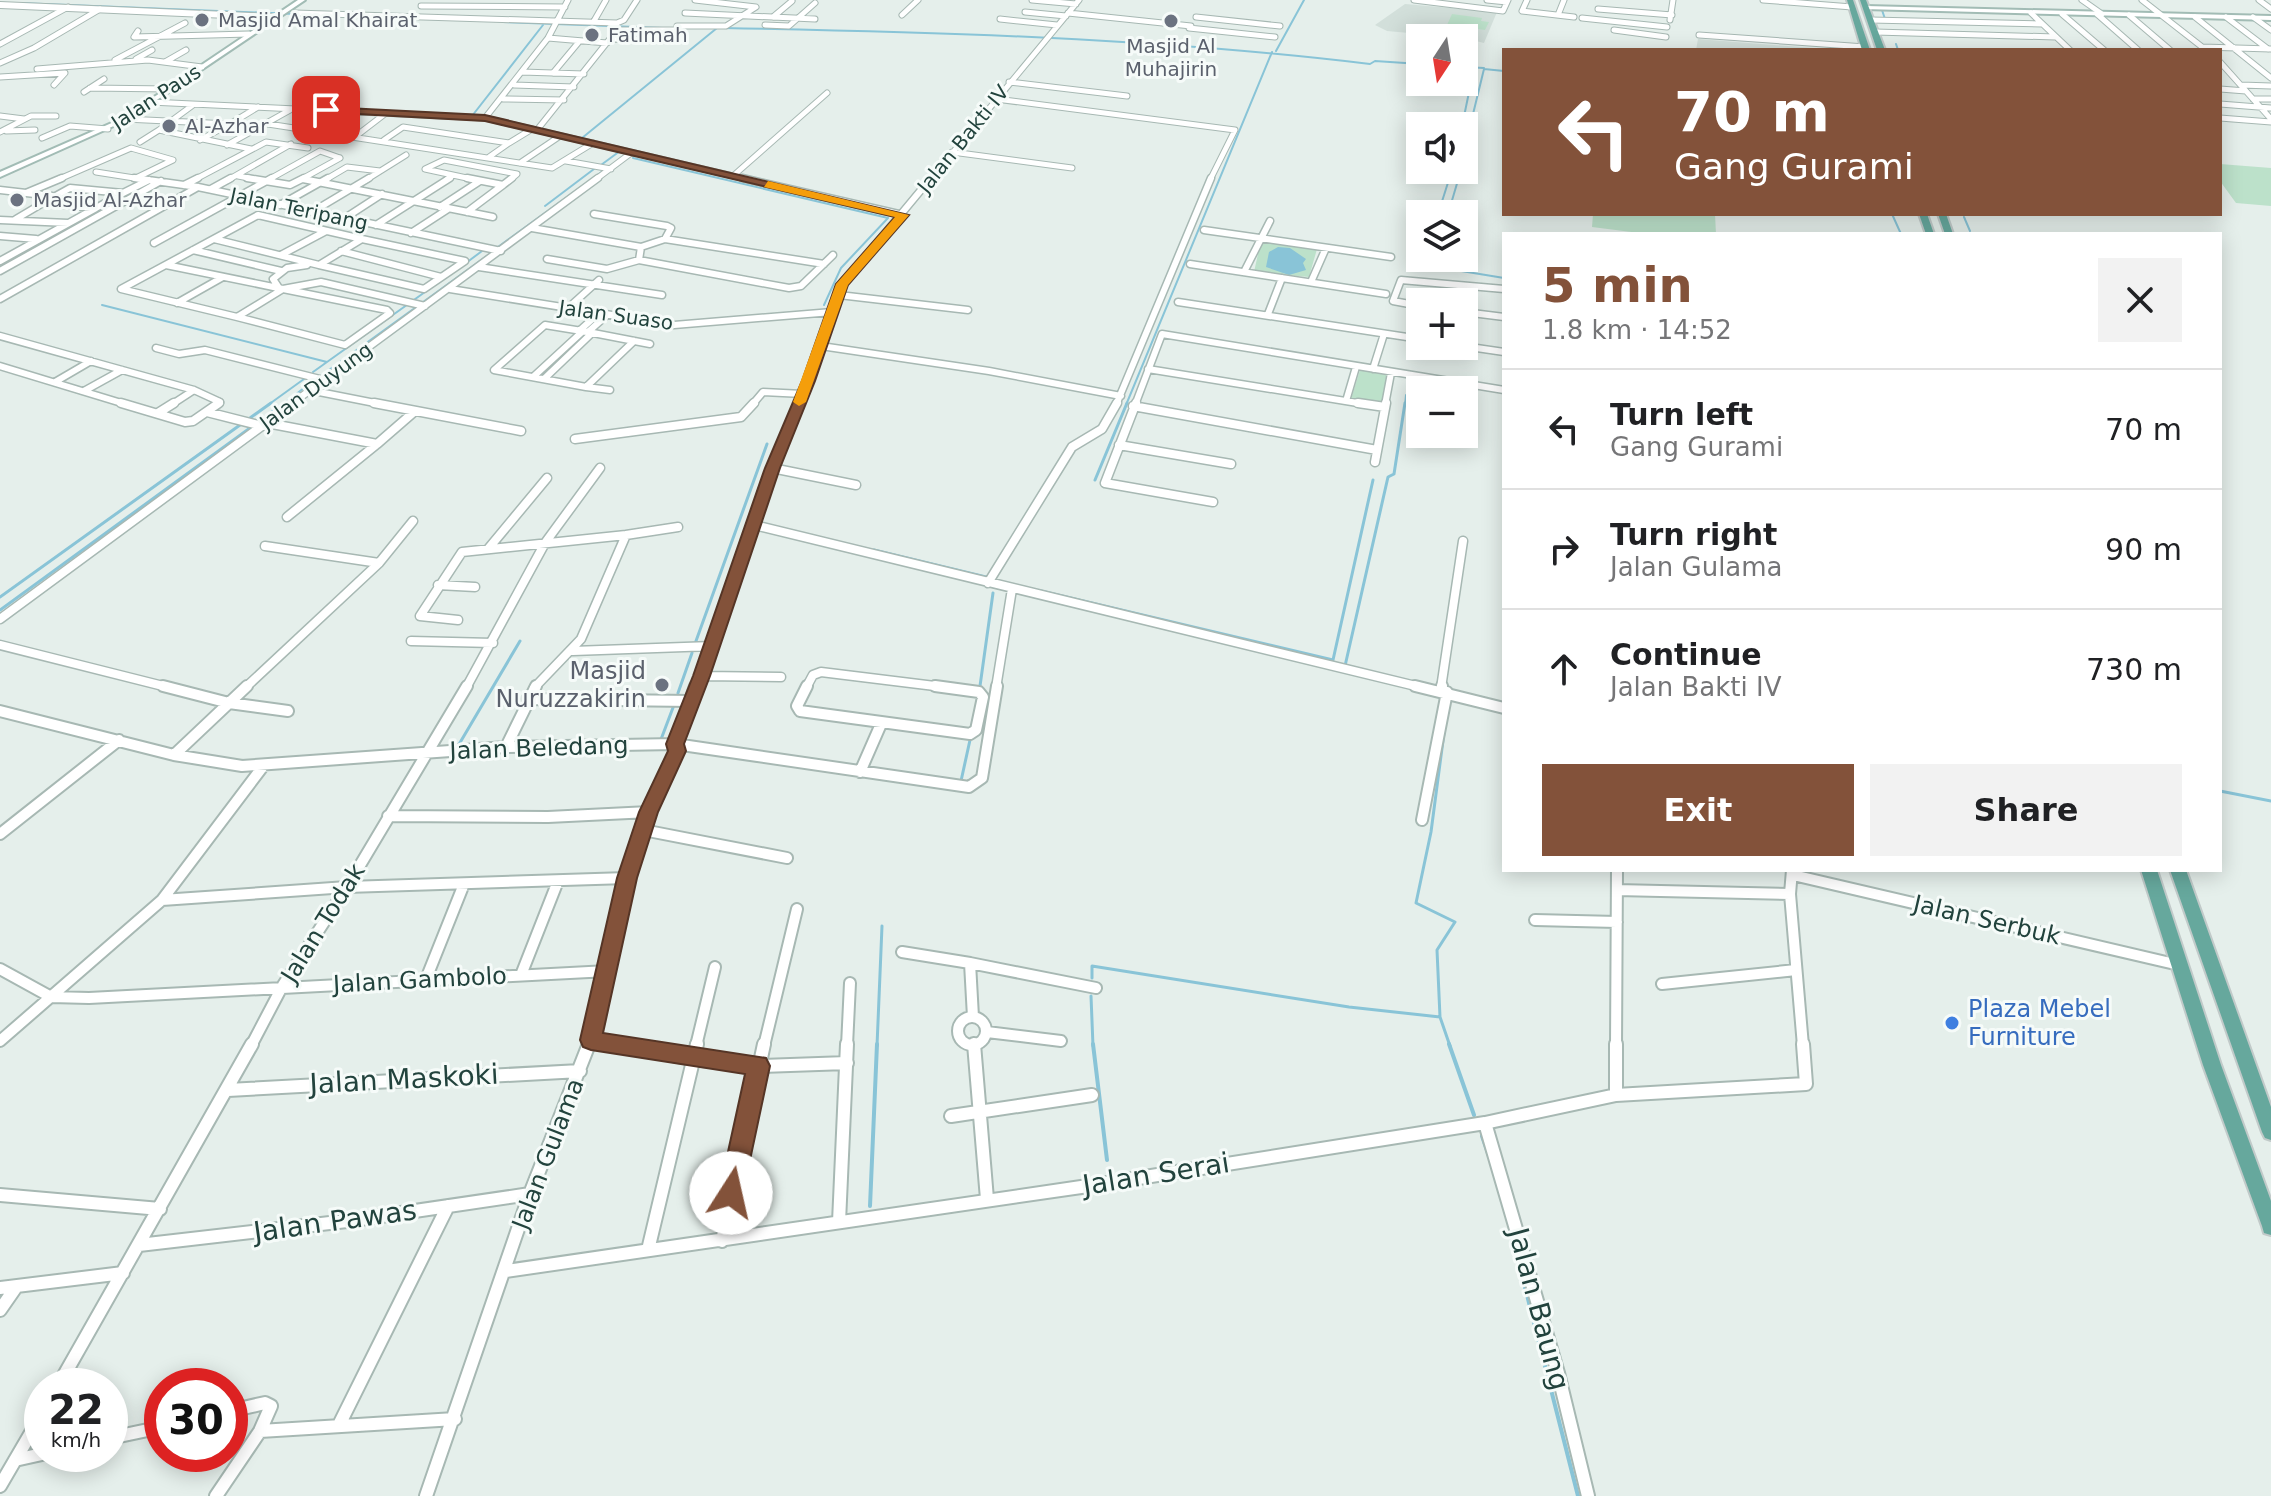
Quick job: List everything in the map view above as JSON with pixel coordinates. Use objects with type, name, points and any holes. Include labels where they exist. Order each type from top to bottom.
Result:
[{"type":"main road","name":"Jalan Paus","points":[[0,175],[108,129],[302,0]]},
{"type":"main road","points":[[1851,3],[1866,48]]},
{"type":"main road","points":[[1880,48],[1865,4],[2031,13],[2271,18]]},
{"type":"main road","points":[[2150,872],[2212,1065],[2271,1226]]},
{"type":"main road","points":[[2179,872],[2271,1132]]},
{"type":"street","points":[[485,118],[548,38],[568,0]]},
{"type":"street","points":[[594,21],[606,0]]},
{"type":"street","points":[[295,13],[557,23],[622,22],[637,0]]},
{"type":"street","points":[[489,157],[535,130],[564,100],[621,29],[728,26],[756,7],[695,0]]},
{"type":"street","points":[[742,4],[748,0]]},
{"type":"street","points":[[902,15],[918,0]]},
{"type":"street","points":[[1032,0],[1078,2]]},
{"type":"street","points":[[1414,0],[1503,11],[1508,1],[1487,0]]},
{"type":"street","points":[[1527,0],[1522,11],[1574,17]]},
{"type":"street","points":[[1558,15],[1564,0]]},
{"type":"street","points":[[1624,0],[1626,11]]},
{"type":"street","points":[[1663,48],[1673,0]]},
{"type":"street","points":[[1763,0],[1851,3]]},
{"type":"street","points":[[2082,0],[2136,48]]},
{"type":"street","points":[[2142,0],[2204,48],[2270,50]]},
{"type":"street","points":[[2259,0],[2271,9]]},
{"type":"street","points":[[792,1],[764,25],[787,27],[815,3]]},
{"type":"street","points":[[701,26],[722,2]]},
{"type":"street","points":[[1067,14],[1078,2]]},
{"type":"street","points":[[0,5],[277,15]]},
{"type":"street","points":[[421,6],[565,7]]},
{"type":"street","points":[[0,44],[68,7]]},
{"type":"street","points":[[54,85],[65,73],[2,76],[0,66],[100,9]]},
{"type":"street","points":[[1598,9],[1672,15]]},
{"type":"street","points":[[1025,12],[1275,37]]},
{"type":"street","points":[[685,13],[813,19],[800,28]]},
{"type":"street","points":[[2031,13],[2068,48]]},
{"type":"street","name":"Jalan Bakti IV","points":[[832,312],[854,268],[903,215],[1067,14]]},
{"type":"street","points":[[2062,14],[2102,48]]},
{"type":"street","points":[[1189,29],[1197,15],[1280,26]]},
{"type":"street","points":[[2129,15],[2168,48]]},
{"type":"street","points":[[2195,17],[2271,78]]},
{"type":"street","points":[[2226,17],[2270,50]]},
{"type":"street","points":[[2253,17],[2271,30]]},
{"type":"street","points":[[1582,18],[1667,27]]},
{"type":"street","points":[[1000,19],[1057,25]]},
{"type":"street","points":[[1871,20],[2042,24]]},
{"type":"street","points":[[112,62],[185,23]]},
{"type":"street","points":[[1614,30],[1666,37]]},
{"type":"street","points":[[138,31],[134,37],[249,34]]},
{"type":"street","points":[[1875,32],[2055,37]]},
{"type":"street","points":[[1699,35],[1854,48]]},
{"type":"street","points":[[548,38],[572,39],[578,43],[672,40]]},
{"type":"street","points":[[553,73],[578,43]]},
{"type":"street","points":[[114,70],[152,50]]},
{"type":"street","points":[[165,62],[186,50]]},
{"type":"street","points":[[37,69],[130,61],[202,67]]},
{"type":"street","points":[[2222,64],[2271,120]]},
{"type":"street","points":[[2222,70],[2230,71]]},
{"type":"street","points":[[522,72],[584,74]]},
{"type":"street","points":[[84,92],[104,79]]},
{"type":"street","points":[[1009,82],[1127,96]]},
{"type":"street","points":[[514,85],[574,87]]},
{"type":"street","points":[[2241,85],[2271,86]]},
{"type":"street","points":[[90,88],[170,89]]},
{"type":"street","points":[[2222,89],[2246,91]]},
{"type":"street","points":[[733,176],[827,93]]},
{"type":"street","points":[[503,99],[564,100]]},
{"type":"street","points":[[988,583],[1072,447],[1102,429],[1121,396],[1201,198],[1235,130],[996,99]]},
{"type":"street","points":[[2253,99],[2271,99]]},
{"type":"street","points":[[150,102],[485,118],[903,215]]},
{"type":"street","points":[[140,142],[194,104]]},
{"type":"street","points":[[2222,104],[2271,108]]},
{"type":"street","points":[[200,140],[259,107]]},
{"type":"street","points":[[227,145],[293,108]]},
{"type":"street","points":[[301,128],[326,110]]},
{"type":"street","points":[[329,132],[355,111]]},
{"type":"street","points":[[356,136],[386,113]]},
{"type":"street","points":[[384,140],[421,114]]},
{"type":"street","points":[[2,132],[33,115],[56,116]]},
{"type":"street","points":[[0,116],[24,119]]},
{"type":"street","points":[[2222,118],[2271,120]]},
{"type":"street","points":[[125,119],[230,124]]},
{"type":"street","points":[[170,132],[192,122]]},
{"type":"street","points":[[268,124],[555,168],[593,143]]},
{"type":"street","points":[[42,138],[70,126],[108,129]]},
{"type":"street","points":[[403,127],[509,143]]},
{"type":"street","points":[[2,132],[35,130]]},
{"type":"street","points":[[159,130],[251,149]]},
{"type":"street","points":[[520,163],[560,136]]},
{"type":"street","points":[[184,185],[271,140],[308,148]]},
{"type":"street","points":[[210,190],[291,144]]},
{"type":"street","points":[[26,193],[131,148],[173,160],[136,178]]},
{"type":"street","points":[[154,243],[236,195],[262,181],[320,151],[341,156],[286,186],[262,181],[238,176]]},
{"type":"street","points":[[952,152],[1072,168]]},
{"type":"street","name":"Jalan Duyung","points":[[0,619],[324,380],[417,305],[450,289],[631,153]]},
{"type":"street","points":[[312,212],[406,155]]},
{"type":"street","points":[[467,212],[503,185],[517,174],[444,160],[425,170],[503,185]]},
{"type":"street","points":[[566,161],[611,169]]},
{"type":"street","points":[[327,165],[380,171]]},
{"type":"street","points":[[280,205],[344,169]]},
{"type":"street","name":"Jalan Teripang","points":[[96,172],[198,187],[501,251]]},
{"type":"street","points":[[376,225],[452,176]]},
{"type":"street","points":[[303,179],[493,217]]},
{"type":"street","points":[[0,261],[149,180]]},
{"type":"street","points":[[0,271],[162,181]]},
{"type":"street","points":[[440,207],[480,181]]},
{"type":"street","points":[[0,299],[198,187]]},
{"type":"street","points":[[16,219],[72,188],[123,193]]},
{"type":"street","points":[[0,190],[54,196]]},
{"type":"street","points":[[345,218],[382,194]]},
{"type":"street","points":[[43,203],[96,208]]},
{"type":"street","points":[[411,233],[449,208]]},
{"type":"street","points":[[594,214],[667,226],[671,228],[665,239]]},
{"type":"street","points":[[166,265],[390,313],[345,345],[121,289],[258,215],[465,261],[424,289],[214,239]]},
{"type":"street","points":[[0,220],[69,224]]},
{"type":"street","points":[[1244,272],[1270,221]]},
{"type":"street","points":[[532,228],[641,247],[665,239],[824,264]]},
{"type":"street","points":[[1204,230],[1391,257]]},
{"type":"street","points":[[281,255],[326,231]]},
{"type":"street","points":[[0,239],[39,239]]},
{"type":"street","points":[[193,250],[281,271],[319,265],[362,239]]},
{"type":"street","points":[[639,260],[641,247]]},
{"type":"street","points":[[1311,282],[1326,248]]},
{"type":"street","points":[[341,251],[441,277]]},
{"type":"street","points":[[547,259],[608,268],[630,266],[639,260],[789,288],[801,286],[833,255]]},
{"type":"street","points":[[1190,264],[1386,294]]},
{"type":"street","points":[[319,265],[330,272],[321,282]]},
{"type":"street","points":[[479,266],[662,295]]},
{"type":"street","points":[[281,271],[273,279],[283,289]]},
{"type":"street","points":[[177,303],[223,277]]},
{"type":"street","points":[[1268,314],[1282,278]]},
{"type":"street","points":[[567,309],[599,280]]},
{"type":"street","points":[[1406,303],[1393,301],[1401,280],[1502,289]]},
{"type":"street","points":[[237,317],[283,289],[321,282],[417,305]]},
{"type":"street","points":[[0,289],[16,291]]},
{"type":"street","name":"Jalan Suaso","points":[[450,289],[674,325],[832,312]]},
{"type":"street","points":[[839,295],[968,310]]},
{"type":"street","points":[[1178,302],[1406,337]]},
{"type":"street","name":"Jalan Gulama","points":[[426,1496],[530,1194],[591,1040],[627,878],[649,812],[677,751],[675,744],[702,676],[772,468],[832,312]]},
{"type":"street","points":[[544,379],[598,314]]},
{"type":"street","points":[[1478,314],[1502,317]]},
{"type":"street","points":[[533,377],[607,315]]},
{"type":"street","points":[[610,390],[494,370],[545,325],[650,344]]},
{"type":"street","points":[[1213,502],[1105,483],[1160,337],[1167,333],[1502,390]]},
{"type":"street","points":[[1373,369],[1384,334]]},
{"type":"street","points":[[0,336],[194,390],[220,401],[187,423],[0,366]]},
{"type":"street","points":[[0,344],[9,339]]},
{"type":"street","points":[[586,387],[634,341]]},
{"type":"street","points":[[821,346],[989,371],[1121,396]]},
{"type":"street","points":[[156,348],[179,354],[205,350],[324,380]]},
{"type":"street","points":[[1478,348],[1502,352]]},
{"type":"street","points":[[55,382],[91,361]]},
{"type":"street","points":[[1346,401],[1356,367]]},
{"type":"street","points":[[1148,369],[1385,407]]},
{"type":"street","points":[[84,391],[122,370]]},
{"type":"street","points":[[1375,462],[1391,373]]},
{"type":"street","points":[[158,413],[194,390]]},
{"type":"street","points":[[309,390],[521,431]]},
{"type":"street","points":[[575,439],[741,417],[763,392],[803,394]]},
{"type":"street","points":[[1133,406],[1377,450]]},
{"type":"street","points":[[287,517],[415,411]]},
{"type":"street","points":[[207,412],[377,444]]},
{"type":"street","points":[[1119,445],[1231,464]]},
{"type":"street","name":"Jalan Todak","points":[[68,1368],[228,1090],[283,985],[347,887],[493,643],[545,543],[600,468]]},
{"type":"street","points":[[772,468],[856,485]]},
{"type":"street","points":[[488,549],[547,478]]},
{"type":"street","points":[[174,755],[379,563],[413,521]]},
{"type":"street","points":[[754,525],[1502,707]]},
{"type":"street","points":[[458,620],[420,617],[458,555],[678,527]]},
{"type":"street","points":[[506,747],[527,699],[573,651],[596,610],[626,535]]},
{"type":"street","points":[[1422,820],[1444,691],[1463,541]]},
{"type":"street","points":[[265,546],[379,563]]},
{"type":"street","points":[[438,585],[475,587]]},
{"type":"street","name":"Jalan Beledang","points":[[0,711],[226,765],[264,765],[506,747],[675,744],[963,787],[981,781],[1012,589]]},
{"type":"street","points":[[411,641],[493,643]]},
{"type":"street","points":[[0,645],[229,703],[288,711]]},
{"type":"street","points":[[573,651],[712,646]]},
{"type":"street","points":[[821,672],[983,695],[973,733],[881,724],[802,712],[797,706],[813,675],[821,672]]},
{"type":"street","points":[[702,676],[781,677]]},
{"type":"street","points":[[527,699],[692,701]]},
{"type":"street","points":[[860,772],[881,724]]},
{"type":"street","points":[[0,834],[119,740]]},
{"type":"street","points":[[0,1041],[162,900],[264,765]]},
{"type":"street","points":[[388,816],[548,817],[649,812]]},
{"type":"street","points":[[643,830],[787,858]]},
{"type":"street","points":[[1616,1095],[1617,872]]},
{"type":"street","points":[[1662,984],[1796,970],[1790,894],[1792,873]]},
{"type":"street","name":"Jalan Serbuk","points":[[1792,873],[2182,966]]},
{"type":"street","points":[[162,900],[347,887],[627,878]]},
{"type":"street","points":[[521,975],[558,881]]},
{"type":"street","points":[[426,979],[464,884]]},
{"type":"street","points":[[1617,890],[1790,894]]},
{"type":"street","points":[[722,1241],[759,1066],[797,909]]},
{"type":"street","points":[[1535,920],[1617,922]]},
{"type":"street","points":[[902,952],[1096,988]]},
{"type":"street","points":[[970,963],[973,1017]]},
{"type":"street","points":[[648,1250],[715,967]]},
{"type":"street","points":[[1,970],[51,997]]},
{"type":"street","name":"Jalan Serai","points":[[506,1271],[722,1241],[1485,1123],[1616,1095],[1806,1084],[1796,970]]},
{"type":"street","name":"Jalan Gambolo","points":[[51,997],[608,971]]},
{"type":"street","points":[[839,1222],[850,983]]},
{"type":"street","points":[[973,1017],[985,1023],[987,1032],[983,1040],[974,1044],[960,1040],[957,1032],[964,1020],[973,1017]]},
{"type":"street","points":[[987,1032],[1061,1041]]},
{"type":"street","points":[[591,1040],[693,1059],[759,1066],[847,1063]]},
{"type":"street","points":[[974,1044],[987,1199]]},
{"type":"street","name":"Jalan Maskoki","points":[[228,1090],[580,1071]]},
{"type":"street","points":[[951,1116],[1092,1095]]},
{"type":"street","name":"Jalan Baung","points":[[1485,1123],[1554,1358],[1588,1496]]},
{"type":"street","name":"Jalan Pawas","points":[[139,1245],[530,1194]]},
{"type":"street","points":[[0,1195],[160,1209]]},
{"type":"street","points":[[339,1425],[448,1206]]},
{"type":"street","points":[[0,1288],[123,1273]]},
{"type":"street","points":[[0,1310],[16,1287]]},
{"type":"street","points":[[216,1496],[260,1431],[270,1409],[268,1403],[248,1407]]},
{"type":"street","points":[[260,1431],[455,1419]]},
{"type":"street","points":[[0,1486],[24,1445]]},
{"type":"street","points":[[15,1460],[24,1458]]},
{"type":"shaded area","points":[[1405,4],[1497,12],[1484,43],[1478,42],[1478,24],[1406,24],[1406,33],[1387,31],[1375,25]]},
{"type":"shaded area","points":[[1698,39],[1813,48],[1696,48]]},
{"type":"green space","points":[[1452,14],[1482,18],[1481,21],[1489,22],[1485,30],[1478,29],[1478,24],[1447,24]]},
{"type":"green space","points":[[2222,164],[2271,168],[2271,206],[2236,203],[2222,184]]},
{"type":"green space","points":[[1593,216],[1715,216],[1716,232],[1631,232],[1592,227]]},
{"type":"green space","points":[[1270,242],[1317,249],[1309,277],[1254,272],[1260,245]]},
{"type":"green space","points":[[1360,370],[1387,374],[1381,405],[1351,399]]},
{"type":"water","points":[[1278,247],[1290,248],[1306,259],[1303,263],[1306,270],[1289,275],[1266,267],[1269,252]]},
{"type":"waterway","points":[[1276,51],[1304,0]]},
{"type":"waterway","points":[[19,3],[295,14]]},
{"type":"waterway","points":[[1882,10],[1885,19]]},
{"type":"waterway","points":[[503,22],[663,28]]},
{"type":"waterway","points":[[472,116],[543,25]]},
{"type":"waterway","points":[[582,138],[717,28]]},
{"type":"waterway","points":[[723,28],[1047,38],[1271,53]]},
{"type":"waterway","points":[[1896,44],[1897,48]]},
{"type":"waterway","points":[[1126,405],[1271,53]]},
{"type":"waterway","points":[[1271,53],[1370,64],[1375,61],[1406,63]]},
{"type":"waterway","points":[[1478,68],[1484,68]]},
{"type":"waterway","points":[[1474,112],[1484,69],[1502,71]]},
{"type":"waterway","points":[[1465,112],[1468,96]]},
{"type":"waterway","points":[[601,165],[620,151]]},
{"type":"waterway","points":[[633,158],[888,218],[841,268],[824,305]]},
{"type":"waterway","points":[[545,206],[594,169]]},
{"type":"waterway","points":[[498,247],[603,171]]},
{"type":"waterway","points":[[1442,200],[1448,184]]},
{"type":"waterway","points":[[1452,200],[1457,184]]},
{"type":"waterway","points":[[1893,216],[1900,232]]},
{"type":"waterway","points":[[1964,217],[1970,231]]},
{"type":"waterway","points":[[466,263],[482,251]]},
{"type":"waterway","points":[[322,375],[491,253]]},
{"type":"waterway","points":[[327,362],[453,272]]},
{"type":"waterway","points":[[1467,272],[1502,278]]},
{"type":"waterway","points":[[102,305],[327,362]]},
{"type":"waterway","points":[[313,372],[327,362]]},
{"type":"waterway","points":[[268,405],[304,379]]},
{"type":"waterway","points":[[282,405],[313,381]]},
{"type":"waterway","points":[[1405,405],[1406,395]]},
{"type":"waterway","points":[[250,418],[271,403]]},
{"type":"waterway","points":[[260,421],[284,403]]},
{"type":"waterway","points":[[1095,480],[1127,403]]},
{"type":"waterway","points":[[1345,666],[1388,477],[1394,474],[1405,403]]},
{"type":"waterway","points":[[0,597],[240,425]]},
{"type":"waterway","points":[[0,610],[250,428]]},
{"type":"waterway","points":[[696,641],[767,444]]},
{"type":"waterway","points":[[1041,591],[1333,660],[1373,480]]},
{"type":"waterway","points":[[874,550],[986,577]]},
{"type":"waterway","points":[[980,686],[993,593]]},
{"type":"waterway","points":[[458,746],[520,641]]},
{"type":"waterway","points":[[678,693],[692,653]]},
{"type":"waterway","points":[[660,742],[674,705]]},
{"type":"waterway","points":[[1440,1017],[1437,950],[1455,922],[1416,903],[1431,832],[1444,733]]},
{"type":"waterway","points":[[961,781],[970,740]]},
{"type":"waterway","points":[[2222,791],[2271,801]]},
{"type":"waterway","points":[[877,1046],[882,926]]},
{"type":"waterway","points":[[1092,978],[1092,966],[1349,1007],[1440,1017]]},
{"type":"waterway","points":[[1091,996],[1093,1046]]},
{"type":"waterway","points":[[1440,1017],[1450,1046]]},
{"type":"waterway","points":[[870,1206],[877,1044]]},
{"type":"waterway","points":[[1093,1044],[1107,1160]]},
{"type":"waterway","points":[[1449,1044],[1474,1115]]},
{"type":"waterway","points":[[1482,1136],[1489,1156]]},
{"type":"waterway","points":[[1510,1228],[1578,1496]]},
{"type":"slow traffic","points":[[768,184],[903,215],[876,242],[843,284],[799,402]]},
{"type":"place","name":"Masjid Amal Khairat","points":[[202,20]]},
{"type":"place","name":"Masjid Al Muhajirin","points":[[1171,21]]},
{"type":"place","name":"Fatimah","points":[[592,35]]},
{"type":"place","name":"Al-Azhar","points":[[169,126]]},
{"type":"place","name":"Masjid Al-Azhar","points":[[17,200]]},
{"type":"place","name":"Masjid Nuruzzakirin","points":[[662,685]]},
{"type":"place","name":"Plaza Mebel Furniture","points":[[1952,1023]]},
{"type":"route","points":[[326,110],[485,118],[903,215],[876,242],[843,284],[809,381],[772,468],[702,676],[675,744],[677,751],[649,812],[627,878],[591,1040],[693,1059],[759,1066],[731,1193]]}]
